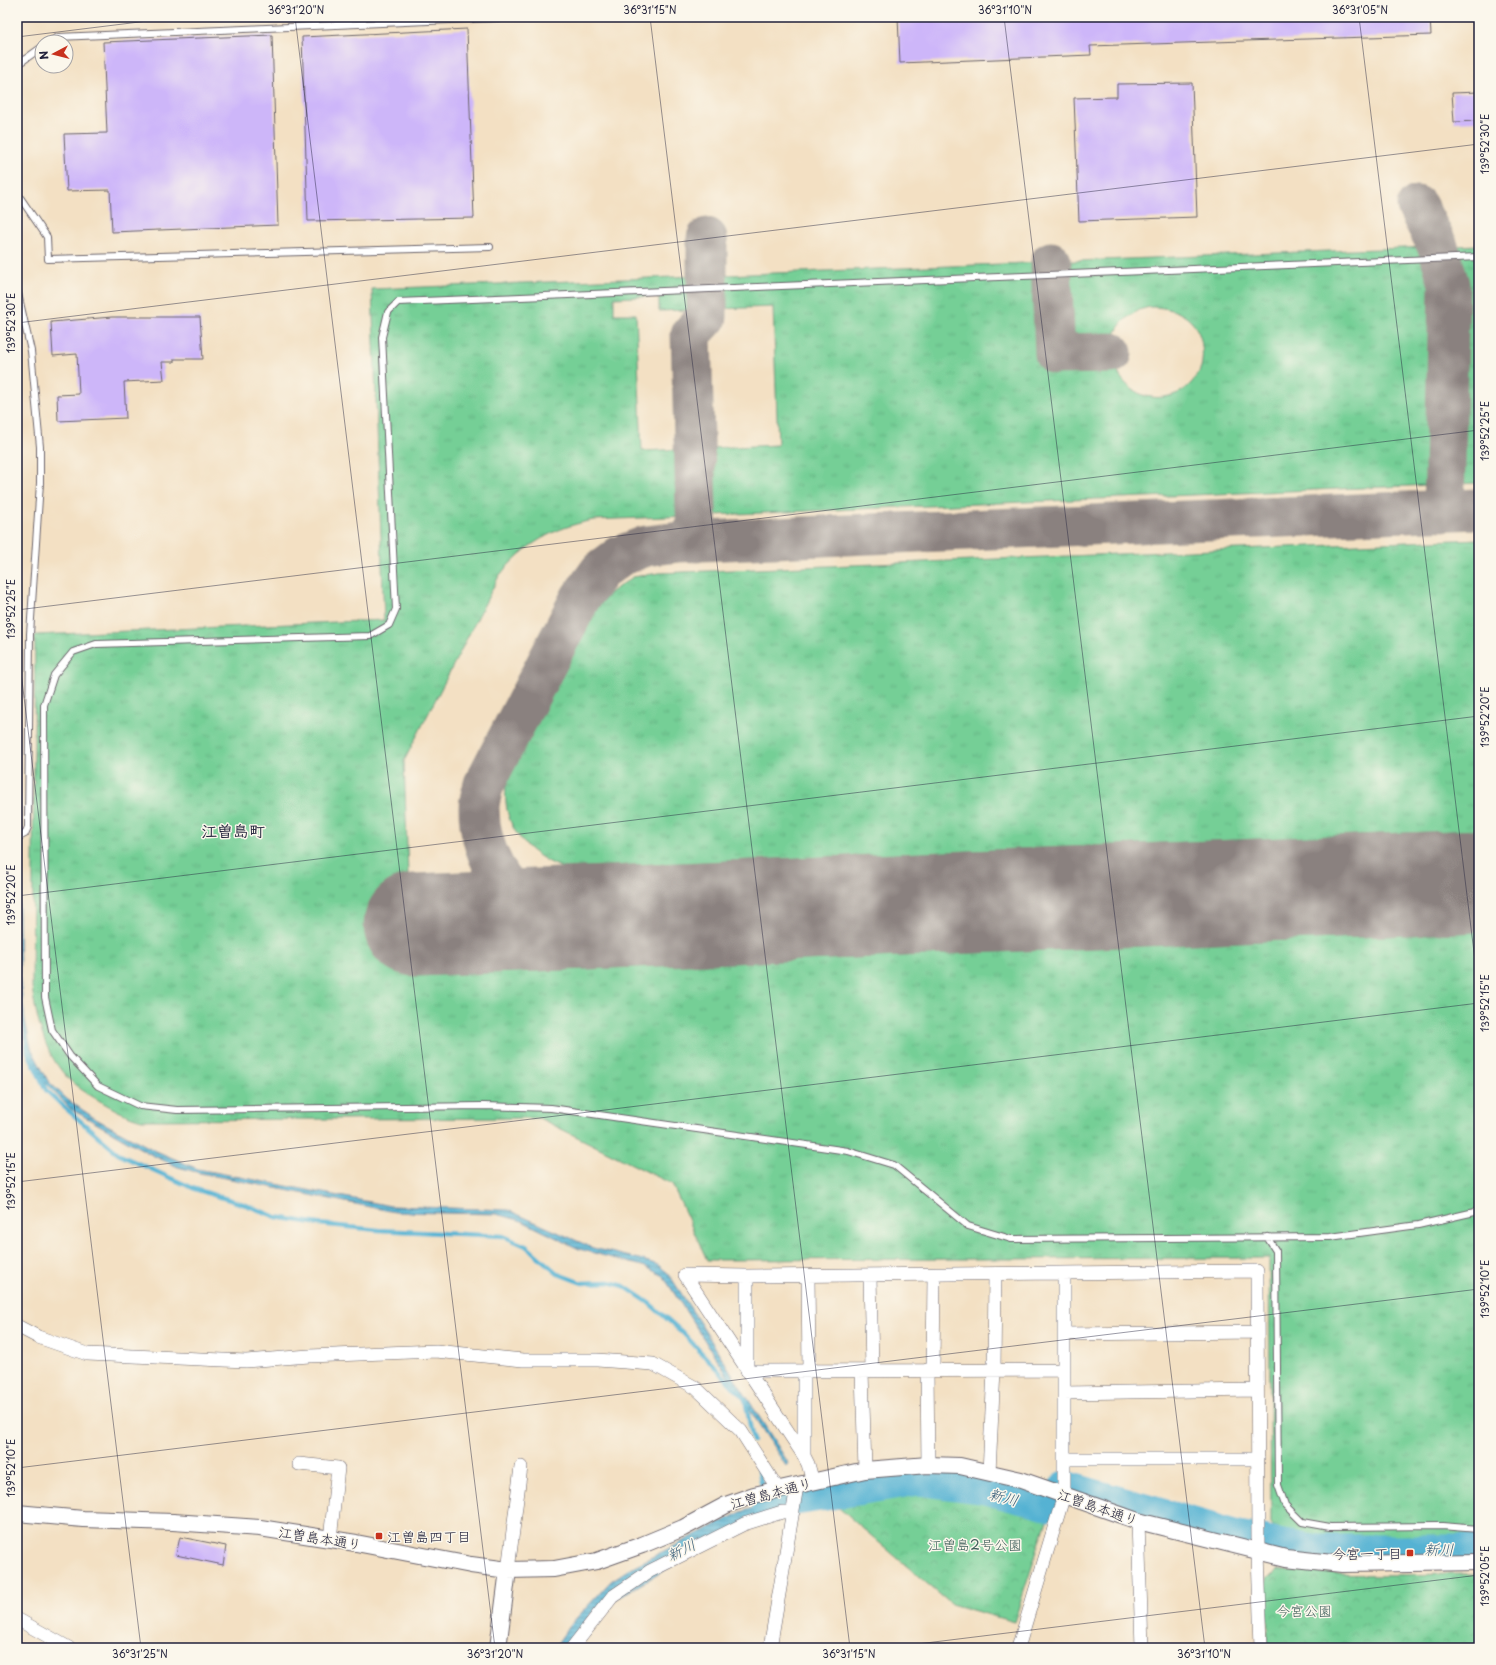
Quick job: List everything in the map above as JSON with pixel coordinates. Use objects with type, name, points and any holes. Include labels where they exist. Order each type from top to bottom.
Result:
[{"type":"street","points":[[813,1482],[804,1456],[685,1274],[808,1276],[1257,1271],[1258,1552],[1261,1648]]},
{"type":"street","points":[[989,1472],[994,1370],[995,1274]]},
{"type":"street","points":[[1018,1648],[1064,1495],[1064,1274]]},
{"type":"street","points":[[865,1470],[870,1275]]},
{"type":"street","points":[[928,1465],[934,1275]]},
{"type":"street","points":[[746,1276],[747,1371]]},
{"type":"street","points":[[804,1456],[808,1276]]},
{"type":"street","points":[[17,1326],[38,1337],[86,1354],[246,1361],[309,1356],[436,1351],[523,1360],[597,1360],[653,1364],[696,1388],[741,1431],[778,1489]]},
{"type":"street","points":[[1064,1334],[1258,1332]]},
{"type":"street","points":[[747,1371],[1064,1370]]},
{"type":"street","points":[[1064,1393],[1257,1390]]},
{"type":"street","points":[[1064,1459],[1258,1459]]},
{"type":"street","points":[[299,1464],[338,1468],[330,1539]]},
{"type":"street","name":"江曽島本通り","points":[[17,1513],[83,1519],[173,1522],[260,1528],[330,1539],[429,1558],[508,1570],[554,1569],[597,1561],[642,1546],[683,1528],[726,1505],[754,1495],[865,1470],[928,1465],[960,1466],[1021,1480],[1138,1521],[1258,1552],[1304,1560],[1342,1564],[1479,1562]]},
{"type":"street","points":[[498,1648],[522,1467]]},
{"type":"street","points":[[770,1648],[797,1486]]},
{"type":"street","points":[[572,1648],[612,1597],[650,1571],[744,1524],[782,1512],[793,1512]]},
{"type":"street","points":[[1138,1521],[1142,1648]]},
{"type":"street","points":[[17,1619],[69,1648]]},
{"type":"lane","points":[[74,35],[522,17]]},
{"type":"lane","points":[[17,65],[34,53]]},
{"type":"lane","points":[[17,193],[47,237],[48,259],[490,247]]},
{"type":"lane","points":[[1479,257],[398,302],[388,312],[382,338],[396,610],[389,625],[370,636],[96,644],[73,652],[54,676],[44,705],[45,997],[52,1030],[70,1056],[98,1086],[140,1106],[177,1110],[483,1106],[551,1108],[848,1151],[894,1165],[968,1226],[1011,1239],[1330,1237],[1418,1225],[1479,1210]]},
{"type":"lane","points":[[17,289],[31,351],[40,454],[40,484],[30,634],[28,826],[25,834],[17,838]]},
{"type":"lane","points":[[1266,1237],[1276,1251],[1278,1485],[1285,1505],[1302,1522],[1330,1527],[1442,1526],[1479,1529]]},
{"type":"green space","points":[[1479,245],[1479,483],[593,520],[579,523],[553,533],[530,546],[499,576],[404,761],[408,875],[414,976],[1479,932],[1479,1538],[1288,1538],[1276,1531],[1271,1523],[1269,1258],[707,1260],[672,1184],[539,1118],[142,1120],[120,1112],[86,1093],[65,1075],[46,1045],[36,1010],[32,987],[35,635],[384,620],[372,289]],"holes":[[[659,296],[659,311],[773,307],[778,445],[642,451],[636,314],[614,314],[614,298]],[[1150,307],[1173,311],[1183,315],[1191,321],[1197,329],[1202,349],[1201,366],[1198,374],[1192,382],[1182,391],[1162,397],[1143,395],[1129,386],[1118,373],[1113,357],[1113,340],[1121,324],[1138,311]]]},
{"type":"green space","points":[[1479,539],[1479,830],[563,868],[538,855],[528,847],[513,827],[508,815],[506,786],[513,766],[595,611],[611,592],[633,577],[659,573]]},
{"type":"green space","name":"江曽島2号公園","points":[[927,1475],[978,1481],[1052,1505],[1014,1622],[951,1604],[819,1491],[854,1484]]},
{"type":"green space","name":"今宮公園","points":[[1277,1569],[1353,1575],[1479,1574],[1479,1648],[1268,1648],[1266,1580]]},
{"type":"water","points":[[17,788],[20,979],[25,1020],[31,1048],[48,1081],[68,1100],[96,1119],[154,1150],[198,1169],[391,1206],[508,1210],[593,1248],[658,1265],[668,1273],[789,1464],[786,1466],[663,1276],[646,1267],[579,1249],[522,1221],[496,1214],[395,1212],[200,1173],[178,1167],[152,1155],[71,1109],[44,1082],[26,1047],[17,980]]},
{"type":"water","points":[[926,1476],[969,1480],[1015,1492],[1013,1499],[980,1489],[955,1486],[914,1485],[816,1498],[815,1493],[899,1478]]},
{"type":"water","points":[[769,1503],[771,1510],[762,1513],[592,1613],[563,1648],[554,1648],[570,1625],[611,1581],[634,1566],[741,1512]]},
{"type":"building","points":[[898,17],[1430,17],[1431,35],[1090,46],[1091,55],[900,63]]},
{"type":"building","points":[[467,29],[474,218],[308,221],[302,37]]},
{"type":"building","points":[[272,35],[278,225],[112,232],[110,190],[67,191],[64,134],[107,133],[103,42]]},
{"type":"building","points":[[1192,83],[1197,217],[1079,221],[1074,98],[1117,97],[1117,84]]},
{"type":"building","points":[[1479,92],[1479,121],[1454,122],[1452,93]]},
{"type":"building","points":[[112,317],[200,317],[203,359],[174,359],[174,362],[162,362],[164,380],[124,382],[126,418],[58,421],[57,395],[79,394],[77,354],[53,356],[51,322]]},
{"type":"building","points":[[180,1537],[226,1546],[223,1565],[176,1555]]},
{"type":"waterway","points":[[27,1044],[28,1052],[46,1090],[63,1106],[120,1155],[195,1189],[246,1205],[276,1217],[319,1224],[378,1230],[503,1236],[526,1246],[558,1274],[582,1283],[609,1282],[624,1286],[649,1303],[682,1332],[745,1399],[753,1441]]},
{"type":"waterway","points":[[758,1466],[766,1507],[764,1508]]},
{"type":"waterway","name":"新川","points":[[766,1507],[918,1482],[981,1490],[1046,1507],[1065,1484],[1239,1534],[1318,1548],[1479,1548]]},
{"type":"taxiway","points":[[1417,206],[1438,247],[1449,284],[1444,511]]},
{"type":"taxiway","points":[[697,542],[691,334],[707,317],[707,238]]},
{"type":"taxiway","points":[[1051,262],[1055,354],[1112,353]]},
{"type":"taxiway","points":[[532,920],[503,882],[488,855],[483,841],[480,825],[479,808],[481,796],[484,784],[581,597],[600,571],[620,556],[646,546],[680,542],[1479,509]]},
{"type":"runway","points":[[415,925],[1479,881]]},
{"type":"place","name":"江曽島四丁目","points":[[379,1536]]},
{"type":"place","name":"今宮一丁目","points":[[1410,1553]]},
{"type":"district","name":"江曽島町","points":[[233,830]]}]
